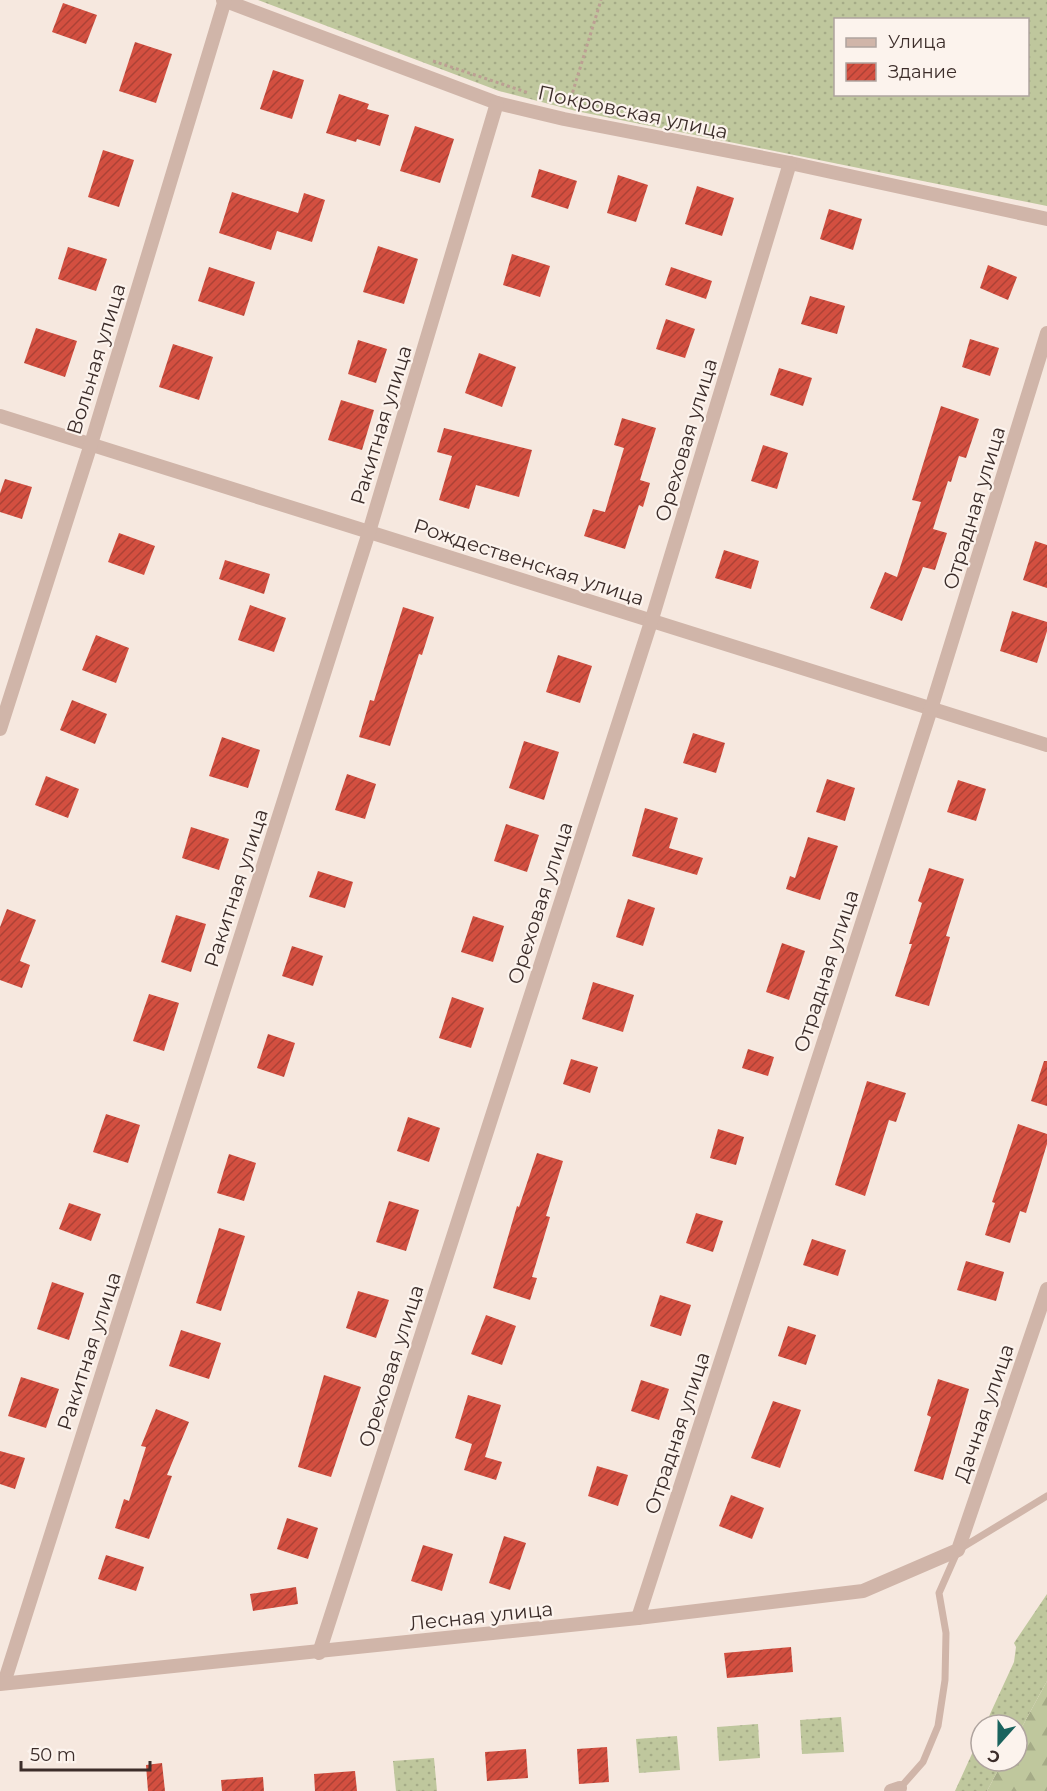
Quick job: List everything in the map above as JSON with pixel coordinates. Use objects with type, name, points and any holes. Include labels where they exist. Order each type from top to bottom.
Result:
[{"type":"street","name":"Покровская улица","points":[[224,0],[497,103],[564,119],[790,163],[1047,219]]},
{"type":"street","name":"Вольная улица","points":[[0,729],[91,444],[224,0]]},
{"type":"street","name":"Ракитная улица","points":[[2,1683],[369,532],[497,103]]},
{"type":"street","name":"Ореховая улица","points":[[319,1653],[651,622],[790,163]]},
{"type":"street","name":"Отрадная улица","points":[[638,1618],[931,709],[1047,333]]},
{"type":"street","name":"Рождественская улица","points":[[0,416],[1047,745]]},
{"type":"street","name":"Дачная улица","points":[[958,1550],[1047,1289]]},
{"type":"street","name":"Лесная улица","points":[[2,1683],[319,1653],[638,1618],[863,1590],[958,1550]]},
{"type":"lane","points":[[897,1790],[923,1762],[938,1726],[945,1680],[946,1633],[939,1593],[958,1550],[1047,1496]]},
{"type":"path","points":[[564,119],[601,0]]},
{"type":"path","points":[[424,58],[503,86],[536,95]]},
{"type":"path","points":[[558,101],[580,106]]},
{"type":"green space","points":[[258,0],[1047,0],[1047,206],[576,111],[499,91]]},
{"type":"green space","points":[[1047,1594],[1047,1681],[1029,1714],[991,1713],[1014,1662],[1016,1647],[1014,1643]]},
{"type":"green space","points":[[1047,1681],[1047,1791],[987,1791],[997,1773],[1029,1773],[1029,1714]]},
{"type":"green space","points":[[841,1717],[844,1752],[802,1754],[800,1720]]},
{"type":"green space","points":[[758,1724],[760,1758],[719,1761],[717,1727]]},
{"type":"green space","points":[[677,1736],[680,1770],[639,1773],[636,1739]]},
{"type":"green space","points":[[434,1758],[437,1791],[396,1791],[393,1761]]},
{"type":"green space","points":[[969,1760],[969,1773],[997,1773],[987,1791],[955,1791]]},
{"type":"building","points":[[63,3],[97,15],[86,44],[52,32]]},
{"type":"building","points":[[135,42],[172,54],[156,103],[119,91]]},
{"type":"building","points":[[273,70],[304,80],[292,119],[260,109]]},
{"type":"building","points":[[339,94],[369,104],[367,109],[389,115],[380,146],[326,133]]},
{"type":"building","points":[[415,126],[454,139],[440,183],[400,171]]},
{"type":"building","points":[[103,150],[134,160],[119,207],[88,197]]},
{"type":"building","points":[[539,169],[577,181],[568,209],[531,197]]},
{"type":"building","points":[[618,175],[648,185],[636,222],[607,213]]},
{"type":"building","points":[[697,186],[734,198],[722,236],[685,224]]},
{"type":"building","points":[[232,192],[298,213],[304,193],[325,200],[312,242],[277,231],[271,250],[219,233]]},
{"type":"building","points":[[829,209],[862,219],[853,250],[820,239]]},
{"type":"building","points":[[378,246],[418,259],[404,304],[363,292]]},
{"type":"building","points":[[68,247],[107,259],[96,291],[58,279]]},
{"type":"building","points":[[512,254],[550,266],[540,297],[503,285]]},
{"type":"building","points":[[988,265],[1017,277],[1008,300],[980,288]]},
{"type":"building","points":[[209,267],[255,282],[244,316],[198,301]]},
{"type":"building","points":[[671,267],[712,281],[706,299],[665,285]]},
{"type":"building","points":[[810,296],[845,306],[837,334],[801,324]]},
{"type":"building","points":[[666,319],[695,329],[685,358],[656,349]]},
{"type":"building","points":[[36,328],[77,341],[65,377],[24,363]]},
{"type":"building","points":[[970,339],[999,348],[990,376],[962,367]]},
{"type":"building","points":[[358,340],[387,349],[376,383],[348,374]]},
{"type":"building","points":[[173,344],[213,357],[199,400],[159,387]]},
{"type":"building","points":[[479,353],[516,367],[502,407],[465,393]]},
{"type":"building","points":[[779,368],[812,378],[803,406],[770,395]]},
{"type":"building","points":[[341,400],[374,410],[362,450],[328,440]]},
{"type":"building","points":[[941,406],[979,419],[966,458],[959,456],[951,482],[948,481],[933,529],[947,533],[935,570],[923,567],[902,621],[870,608],[885,572],[897,577],[921,502],[912,500]]},
{"type":"building","points":[[622,418],[656,428],[640,480],[650,483],[643,507],[639,505],[625,549],[584,536],[593,509],[605,512],[624,448],[614,445]]},
{"type":"building","points":[[444,428],[532,450],[519,497],[476,485],[469,509],[439,500],[452,456],[437,452]]},
{"type":"building","points":[[763,445],[788,453],[777,489],[751,481]]},
{"type":"building","points":[[5,479],[32,487],[22,519],[0,512],[0,493]]},
{"type":"building","points":[[119,533],[155,546],[144,575],[108,562]]},
{"type":"building","points":[[1035,541],[1047,545],[1047,588],[1023,580]]},
{"type":"building","points":[[724,550],[759,561],[751,589],[715,578]]},
{"type":"building","points":[[225,560],[270,574],[264,594],[219,579]]},
{"type":"building","points":[[250,605],[286,618],[274,652],[238,640]]},
{"type":"building","points":[[403,607],[434,617],[422,655],[419,654],[390,746],[359,737],[370,700],[374,701]]},
{"type":"building","points":[[1012,611],[1047,622],[1047,631],[1037,663],[1000,651]]},
{"type":"building","points":[[96,635],[129,648],[116,683],[82,670]]},
{"type":"building","points":[[558,655],[592,666],[580,703],[546,692]]},
{"type":"building","points":[[72,700],[107,714],[95,744],[60,730]]},
{"type":"building","points":[[693,733],[725,743],[716,773],[683,763]]},
{"type":"building","points":[[222,737],[260,750],[248,788],[209,776]]},
{"type":"building","points":[[524,741],[559,752],[544,800],[509,788]]},
{"type":"building","points":[[347,774],[376,784],[365,819],[335,810]]},
{"type":"building","points":[[46,776],[79,789],[68,818],[35,805]]},
{"type":"building","points":[[827,779],[855,788],[845,821],[816,812]]},
{"type":"building","points":[[958,780],[986,789],[976,821],[947,812]]},
{"type":"building","points":[[645,808],[678,818],[669,848],[703,858],[697,875],[632,856]]},
{"type":"building","points":[[506,824],[539,835],[527,872],[494,861]]},
{"type":"building","points":[[191,827],[229,839],[219,870],[182,858]]},
{"type":"building","points":[[808,837],[838,846],[820,900],[786,889],[790,876],[795,878]]},
{"type":"building","points":[[929,868],[964,879],[946,936],[950,937],[929,1006],[895,996],[912,944],[909,944],[922,903],[918,901]]},
{"type":"building","points":[[318,871],[353,882],[345,908],[309,897]]},
{"type":"building","points":[[628,899],[655,908],[643,946],[616,937]]},
{"type":"building","points":[[7,909],[36,920],[20,961],[30,965],[22,988],[0,980],[0,927]]},
{"type":"building","points":[[176,915],[206,924],[191,972],[161,962]]},
{"type":"building","points":[[473,916],[504,926],[493,962],[461,952]]},
{"type":"building","points":[[782,943],[805,951],[789,1000],[766,992]]},
{"type":"building","points":[[292,946],[323,956],[313,986],[282,976]]},
{"type":"building","points":[[593,982],[634,995],[623,1032],[582,1019]]},
{"type":"building","points":[[149,994],[179,1003],[164,1051],[133,1041]]},
{"type":"building","points":[[452,997],[484,1008],[471,1048],[439,1038]]},
{"type":"building","points":[[268,1034],[295,1043],[284,1077],[257,1068]]},
{"type":"building","points":[[748,1049],[774,1057],[768,1076],[742,1068]]},
{"type":"building","points":[[571,1059],[598,1067],[590,1093],[563,1084]]},
{"type":"building","points":[[1044,1061],[1047,1061],[1047,1106],[1031,1101]]},
{"type":"building","points":[[867,1081],[906,1093],[896,1122],[889,1120],[865,1196],[835,1185]]},
{"type":"building","points":[[106,1114],[140,1125],[128,1163],[93,1152]]},
{"type":"building","points":[[408,1117],[440,1128],[429,1162],[397,1151]]},
{"type":"building","points":[[1018,1124],[1047,1134],[1047,1144],[1026,1213],[1020,1211],[1010,1243],[985,1235],[995,1203],[992,1202]]},
{"type":"building","points":[[718,1129],[744,1137],[736,1165],[710,1158]]},
{"type":"building","points":[[537,1153],[563,1161],[546,1216],[550,1217],[532,1277],[537,1278],[530,1300],[493,1288],[517,1206],[519,1207]]},
{"type":"building","points":[[229,1154],[256,1163],[244,1201],[217,1193]]},
{"type":"building","points":[[389,1201],[419,1210],[406,1251],[376,1242]]},
{"type":"building","points":[[69,1203],[101,1214],[91,1241],[59,1229]]},
{"type":"building","points":[[696,1213],[723,1221],[713,1252],[686,1243]]},
{"type":"building","points":[[219,1228],[245,1236],[221,1311],[196,1303]]},
{"type":"building","points":[[812,1239],[846,1250],[838,1276],[803,1265]]},
{"type":"building","points":[[966,1261],[1004,1272],[996,1301],[957,1290]]},
{"type":"building","points":[[52,1282],[84,1293],[69,1340],[37,1329]]},
{"type":"building","points":[[358,1291],[389,1300],[376,1338],[346,1328]]},
{"type":"building","points":[[660,1295],[691,1305],[681,1336],[650,1326]]},
{"type":"building","points":[[486,1315],[516,1326],[502,1365],[471,1354]]},
{"type":"building","points":[[788,1326],[816,1335],[806,1365],[778,1356]]},
{"type":"building","points":[[181,1330],[221,1343],[209,1379],[169,1366]]},
{"type":"building","points":[[324,1375],[361,1387],[331,1477],[298,1467]]},
{"type":"building","points":[[21,1377],[59,1389],[46,1428],[8,1416]]},
{"type":"building","points":[[938,1379],[969,1389],[943,1480],[914,1471],[931,1417],[927,1415]]},
{"type":"building","points":[[641,1380],[669,1389],[659,1420],[631,1411]]},
{"type":"building","points":[[468,1395],[501,1405],[485,1457],[502,1462],[496,1480],[464,1470],[472,1444],[455,1438]]},
{"type":"building","points":[[773,1401],[801,1410],[780,1468],[751,1458]]},
{"type":"building","points":[[156,1409],[189,1422],[167,1475],[172,1476],[149,1539],[115,1528],[124,1499],[129,1501],[146,1447],[141,1446]]},
{"type":"building","points":[[0,1451],[25,1458],[15,1489],[0,1484]]},
{"type":"building","points":[[597,1466],[628,1475],[618,1506],[588,1496]]},
{"type":"building","points":[[731,1495],[764,1508],[752,1539],[719,1526]]},
{"type":"building","points":[[287,1518],[318,1528],[308,1559],[277,1549]]},
{"type":"building","points":[[504,1536],[526,1543],[510,1590],[489,1583]]},
{"type":"building","points":[[423,1545],[453,1554],[442,1591],[411,1581]]},
{"type":"building","points":[[106,1555],[144,1567],[136,1591],[98,1579]]},
{"type":"building","points":[[296,1587],[298,1604],[253,1611],[250,1594]]},
{"type":"building","points":[[791,1647],[793,1672],[727,1678],[724,1653]]},
{"type":"building","points":[[607,1747],[609,1782],[579,1784],[577,1749]]},
{"type":"building","points":[[526,1749],[528,1778],[487,1781],[485,1752]]},
{"type":"building","points":[[162,1763],[165,1791],[148,1791],[146,1765]]},
{"type":"building","points":[[355,1771],[357,1791],[315,1791],[314,1774]]},
{"type":"building","points":[[263,1777],[264,1791],[222,1791],[221,1780]]}]
